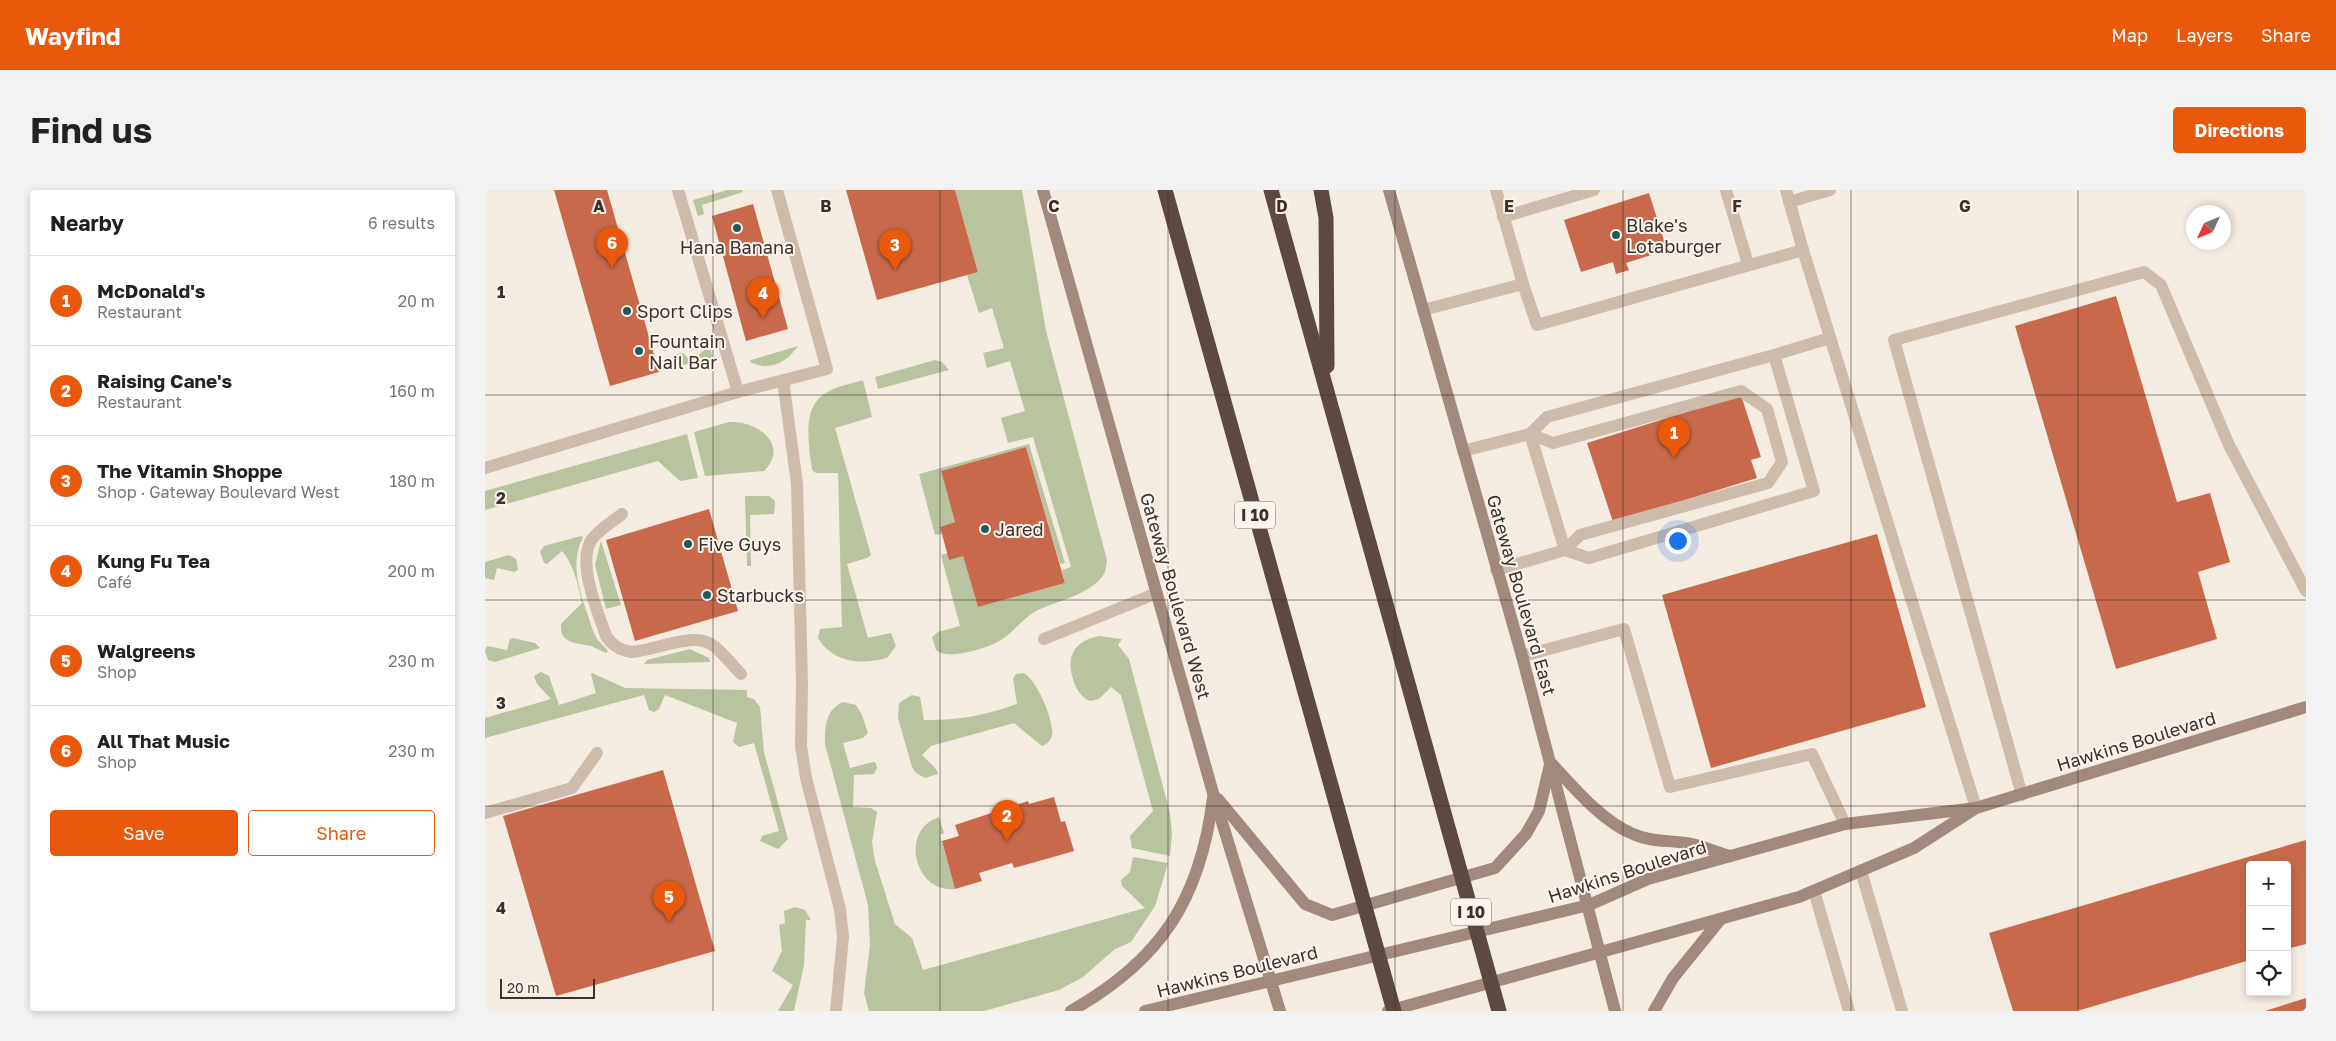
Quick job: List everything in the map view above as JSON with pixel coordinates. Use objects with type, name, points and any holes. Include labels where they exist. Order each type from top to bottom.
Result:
[{"type":"highway","name":"I 10","points":[[1165,190],[1394,1011]]},
{"type":"highway","name":"I 10","points":[[1271,190],[1327,385],[1499,1011]]},
{"type":"highway","points":[[1321,190],[1326,218],[1327,385]]},
{"type":"main road","name":"Gateway Boulevard West","points":[[1043,190],[1213,793],[1280,1011]]},
{"type":"main road","name":"Gateway Boulevard East","points":[[1389,190],[1496,570],[1523,656],[1615,1011]]},
{"type":"main road","name":"Hawkins Boulevard","points":[[1145,1011],[1589,905],[1648,879],[1845,824],[1975,808],[2306,707]]},
{"type":"main road","points":[[1213,793],[1295,894],[1305,904],[1332,915],[1495,868],[1526,834],[1539,811],[1551,762]]},
{"type":"main road","points":[[1551,762],[1578,793],[1619,827],[1634,835],[1664,842],[1686,843],[1731,856]]},
{"type":"main road","points":[[1071,1011],[1128,973],[1167,932],[1187,898],[1203,852],[1213,793]]},
{"type":"main road","name":"Hawkins Boulevard","points":[[1388,1011],[1799,898],[1914,848],[1975,808]]},
{"type":"main road","points":[[1654,1011],[1673,978],[1720,920]]},
{"type":"lane","points":[[678,190],[738,392]]},
{"type":"lane","points":[[485,468],[738,392],[827,369],[777,190]]},
{"type":"lane","points":[[1496,190],[1537,325],[1803,250]]},
{"type":"lane","points":[[1503,217],[1594,190]]},
{"type":"lane","points":[[1725,190],[1748,264]]},
{"type":"lane","points":[[1830,190],[1788,196],[1975,808]]},
{"type":"lane","points":[[2022,795],[1893,340],[2144,272],[2161,284],[2229,445],[2306,591]]},
{"type":"lane","points":[[1423,310],[1523,284]]},
{"type":"lane","points":[[1463,451],[1530,434],[1547,417],[1830,338]]},
{"type":"lane","points":[[1565,550],[1589,558],[1814,491],[1774,355]]},
{"type":"lane","points":[[783,380],[797,484],[803,684],[801,746],[807,778],[840,909],[843,937],[836,1011]]},
{"type":"lane","points":[[1496,570],[1565,550],[1580,535],[1768,483],[1782,462],[1767,409],[1741,391],[1553,442],[1530,434]]},
{"type":"lane","points":[[1530,434],[1565,550]]},
{"type":"lane","points":[[622,514],[599,532],[591,541],[587,552],[587,572],[590,588],[606,636],[610,642],[624,651],[631,652],[695,639],[706,641],[715,646],[741,674]]},
{"type":"lane","points":[[1044,639],[1157,593]]},
{"type":"lane","points":[[1523,656],[1624,629],[1670,787],[1812,754],[1845,824]]},
{"type":"lane","points":[[485,813],[572,788],[597,753]]},
{"type":"lane","points":[[1861,871],[1902,1011]]},
{"type":"lane","points":[[1814,891],[1849,1011]]},
{"type":"green space","points":[[727,190],[742,190],[743,192],[702,205],[704,214],[698,216],[693,200]]},
{"type":"green space","points":[[955,190],[1022,190],[1046,331],[1107,560],[1103,576],[1095,584],[1079,594],[1036,611],[1006,637],[995,643],[978,650],[949,654],[936,650],[932,637],[938,632],[960,626],[941,555],[948,553],[963,556],[978,607],[1065,583],[1062,570],[1071,567],[1033,437],[1008,443],[1001,418],[1025,411],[1010,361],[987,368],[983,353],[1004,348],[992,308],[979,313],[967,275],[978,271]]},
{"type":"green space","points":[[798,346],[789,357],[771,366],[757,365],[750,362],[751,360]]},
{"type":"green space","points":[[707,348],[711,351],[716,371],[701,360],[677,367],[673,355],[683,353],[691,361]]},
{"type":"green space","points":[[935,360],[942,362],[949,370],[878,389],[875,377]]},
{"type":"green space","points":[[863,380],[872,417],[835,428],[871,555],[847,564],[868,638],[891,633],[896,646],[887,658],[858,661],[848,660],[831,653],[818,638],[820,629],[842,627],[838,473],[816,473],[812,470],[809,450],[809,428],[810,417],[818,399],[834,389]]},
{"type":"green space","points":[[729,422],[740,422],[750,425],[767,436],[772,444],[773,452],[771,461],[764,471],[705,476],[694,432]]},
{"type":"green space","points":[[687,434],[698,478],[680,481],[658,461],[485,510],[485,491]]},
{"type":"green space","points":[[1029,444],[1065,563],[1060,564],[1026,447],[941,471],[955,522],[940,527],[942,534],[935,535],[919,474]]},
{"type":"green space","points":[[745,496],[769,496],[775,501],[774,514],[750,515],[751,566],[747,566]]},
{"type":"green space","points":[[583,537],[578,548],[577,560],[579,584],[593,631],[597,639],[608,651],[606,653],[591,646],[570,641],[563,635],[561,624],[582,603],[577,582],[570,562],[562,551],[547,564],[544,563],[540,552],[544,546]]},
{"type":"green space","points":[[601,541],[621,605],[606,609],[595,565]]},
{"type":"green space","points":[[509,555],[516,559],[518,570],[514,572],[497,568],[494,580],[485,578],[485,562]]},
{"type":"green space","points":[[1099,636],[1122,639],[1118,645],[1129,659],[1170,813],[1172,834],[1170,856],[1132,848],[1130,836],[1153,811],[1121,695],[1111,687],[1099,699],[1090,701],[1080,693],[1073,680],[1071,659],[1075,649],[1091,638]]},
{"type":"green space","points":[[510,639],[535,643],[540,648],[495,662],[488,660],[485,651],[487,646],[507,650]]},
{"type":"green space","points":[[690,649],[709,658],[710,662],[644,664],[647,660]]},
{"type":"green space","points":[[541,672],[549,676],[559,705],[596,693],[592,673],[625,688],[747,690],[747,697],[754,699],[760,707],[764,752],[788,839],[778,849],[760,841],[762,836],[779,831],[754,743],[739,747],[733,742],[737,723],[665,695],[659,709],[654,712],[649,710],[644,695],[485,738],[485,718],[551,699],[537,684],[534,676]]},
{"type":"green space","points":[[1023,673],[1028,676],[1039,691],[1048,711],[1052,729],[1049,742],[1042,746],[1014,723],[931,746],[922,755],[936,769],[938,774],[925,778],[916,773],[912,767],[898,718],[899,703],[912,695],[920,697],[924,720],[959,718],[983,714],[1017,704],[1013,678],[1016,674]]},
{"type":"green space","points":[[843,702],[856,705],[862,715],[868,733],[863,738],[843,743],[850,768],[873,762],[876,763],[877,768],[874,774],[854,775],[853,807],[871,808],[877,812],[872,842],[875,861],[895,924],[912,938],[923,970],[1145,908],[1122,886],[1121,880],[1130,872],[1133,857],[1168,863],[1155,906],[1131,942],[1115,949],[1083,977],[1059,990],[984,1011],[869,1011],[864,993],[870,945],[868,905],[825,744],[826,725],[829,714],[837,705]]},
{"type":"green space","points":[[939,817],[944,833],[940,835],[955,889],[941,888],[930,882],[922,872],[917,860],[916,847],[919,835],[926,824]]},
{"type":"green space","points":[[795,907],[805,910],[811,920],[806,920],[804,965],[794,1011],[778,1011],[793,985],[772,971],[782,951],[779,925],[785,923],[784,911]]},
{"type":"building","points":[[554,190],[607,190],[659,372],[610,386]]},
{"type":"building","points":[[846,190],[955,190],[978,272],[877,300]]},
{"type":"building","name":"Blake's Lotaburger","points":[[1649,193],[1667,250],[1626,263],[1629,270],[1616,274],[1613,262],[1581,272],[1564,220]]},
{"type":"building","points":[[753,204],[788,329],[746,341],[712,216]]},
{"type":"building","points":[[2116,296],[2177,502],[2210,493],[2230,562],[2198,572],[2217,639],[2116,669],[2015,326]]},
{"type":"building","points":[[1741,395],[1761,457],[1751,460],[1757,478],[1613,522],[1587,443]]},
{"type":"building","points":[[1026,447],[1065,583],[978,607],[963,556],[949,560],[940,527],[955,522],[941,471]]},
{"type":"building","points":[[709,509],[738,611],[635,641],[606,540]]},
{"type":"building","points":[[1877,534],[1926,707],[1711,768],[1662,595]]},
{"type":"building","points":[[663,770],[715,951],[556,996],[503,816]]},
{"type":"building","points":[[1054,797],[1061,822],[1065,821],[1074,851],[1014,868],[1012,863],[979,873],[982,881],[955,889],[942,841],[959,836],[955,825],[1028,801],[1029,804]]},
{"type":"building","points":[[2306,840],[2306,944],[2291,948],[2291,861],[2246,861],[2246,961],[2077,1011],[2013,1011],[1989,933]]},
{"type":"building","points":[[2306,998],[2306,1011],[2265,1011]]},
{"type":"place","name":"Hana Banana","points":[[737,228]]},
{"type":"place","name":"Blake's Lotaburger","points":[[1616,235]]},
{"type":"place","name":"All That Music","points":[[612,268]]},
{"type":"place","name":"The Vitamin Shoppe","points":[[895,270]]},
{"type":"place","name":"Sport Clips","points":[[627,311]]},
{"type":"place","name":"Kung Fu Tea","points":[[763,318]]},
{"type":"place","name":"Fountain Nail Bar","points":[[639,351]]},
{"type":"place","name":"McDonald's","points":[[1674,458]]},
{"type":"place","name":"Jared","points":[[985,529]]},
{"type":"place","name":"Five Guys","points":[[688,544]]},
{"type":"place","name":"Starbucks","points":[[707,595]]},
{"type":"place","name":"Raising Cane's","points":[[1007,841]]},
{"type":"place","name":"Walgreens","points":[[669,922]]}]
